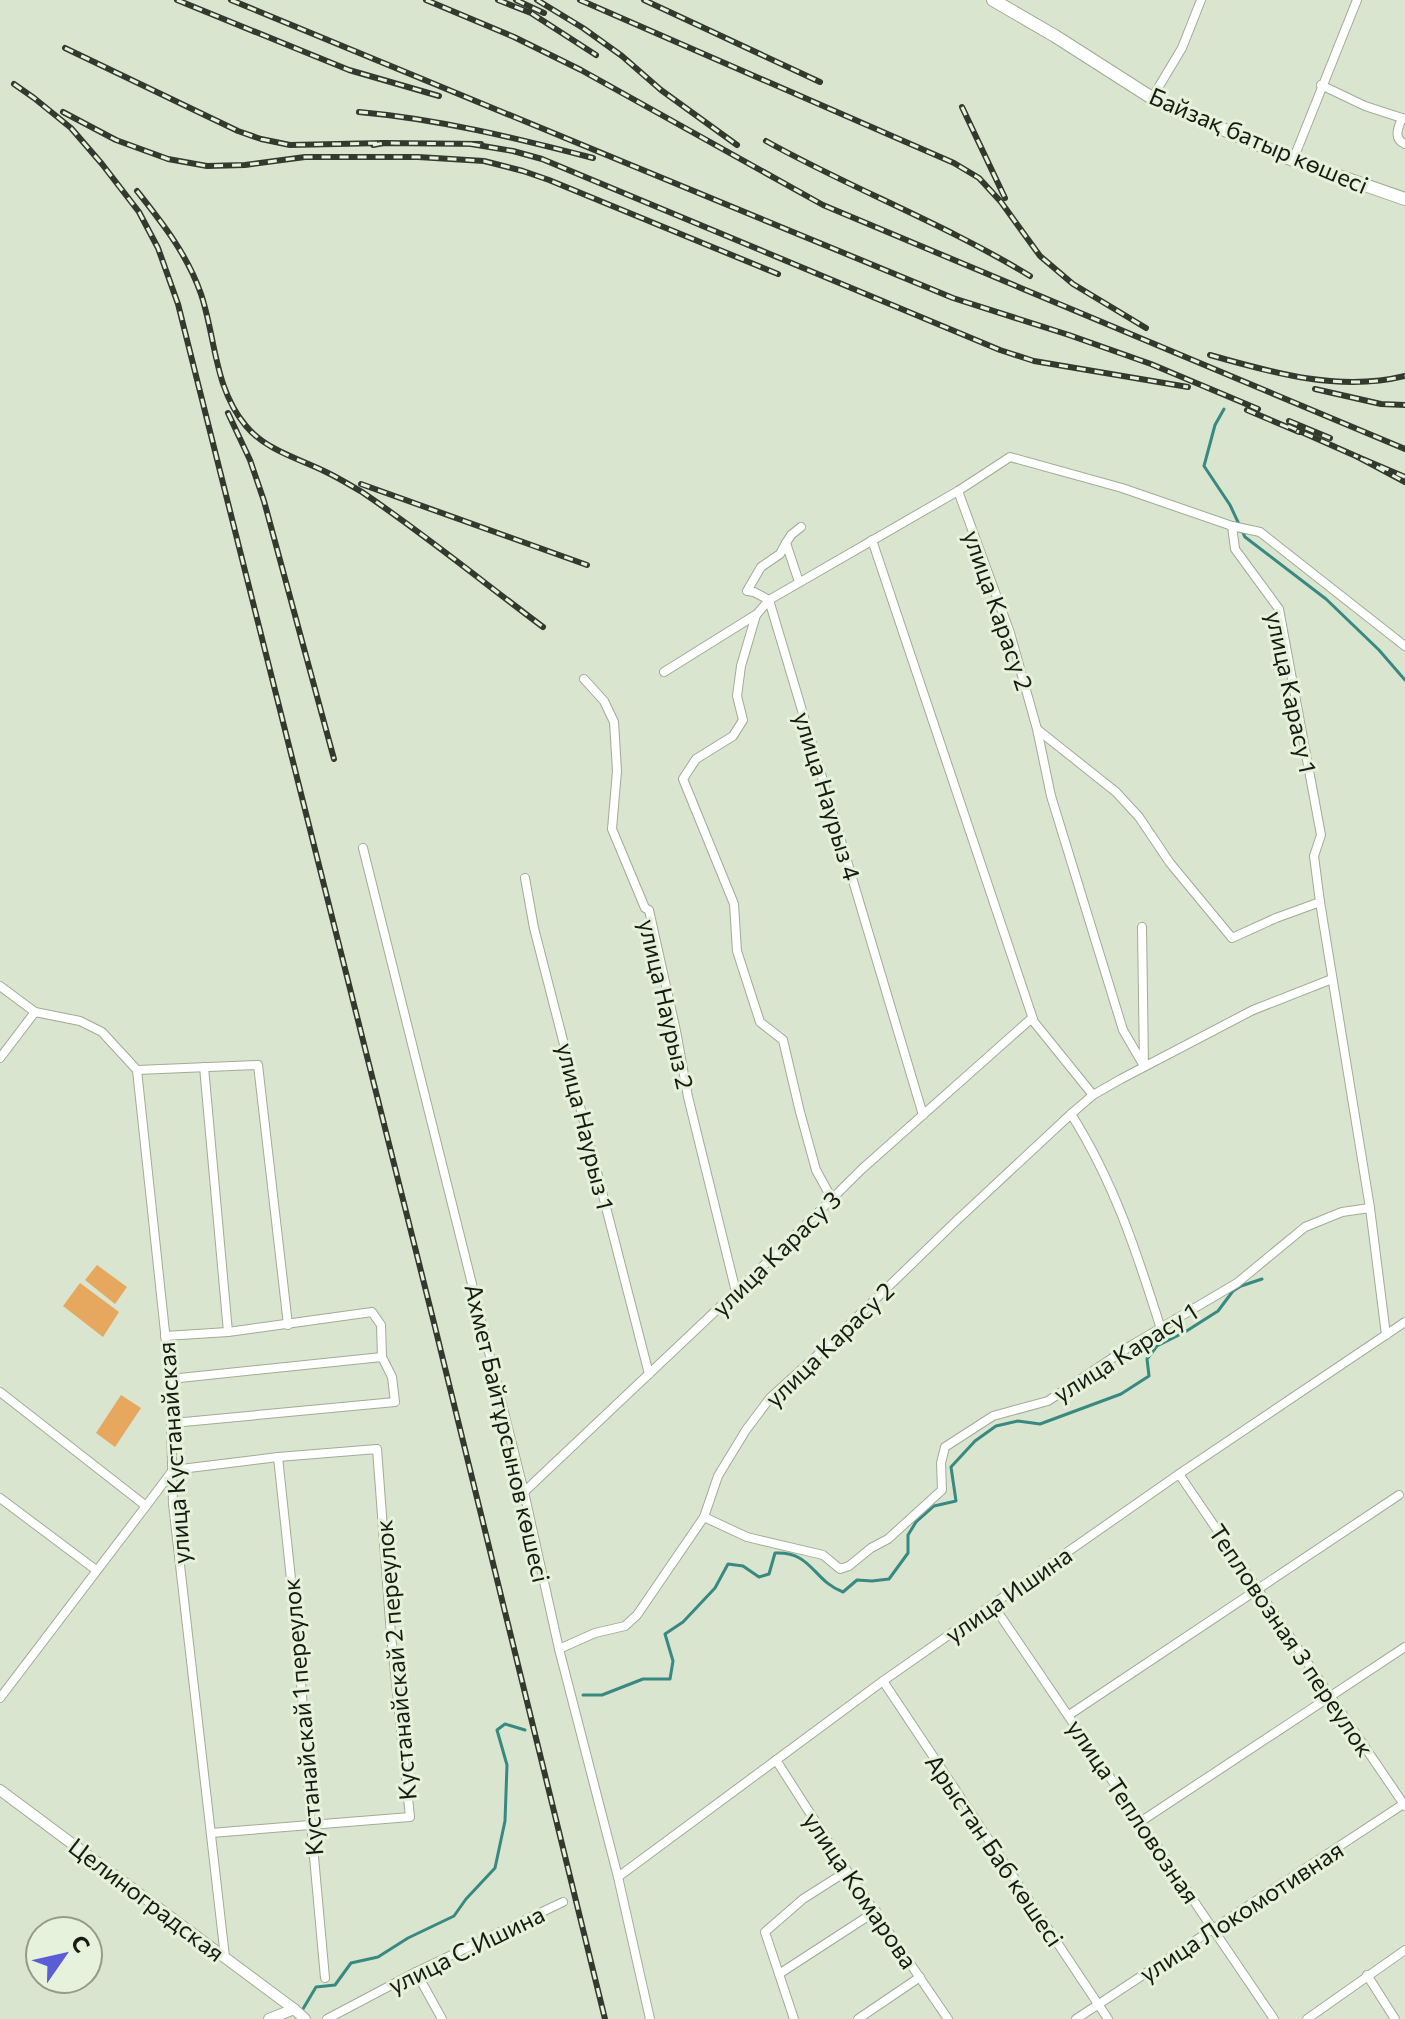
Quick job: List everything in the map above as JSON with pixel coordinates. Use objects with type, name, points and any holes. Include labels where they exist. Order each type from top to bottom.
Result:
[{"type":"main road","name":"Байзақ батыр көшесі","points":[[993,0],[1152,98],[1293,160],[1405,199]]},
{"type":"street","points":[[1152,98],[1182,48],[1201,0]]},
{"type":"street","points":[[1293,160],[1357,0]]},
{"type":"street","points":[[1321,85],[1365,106],[1403,118],[1397,133],[1400,142],[1405,144]]},
{"type":"street","points":[[664,672],[757,614],[769,600],[958,491],[1010,457],[1122,488],[1232,526],[1260,532],[1405,646]]},
{"type":"street","name":"улица Карасу 2","points":[[958,491],[1010,633],[1037,729],[1051,796],[1123,1030],[1144,1066]]},
{"type":"street","name":"улица Карасу 1","points":[[1232,526],[1235,549],[1279,609],[1321,835],[1314,856],[1370,1208],[1386,1335]]},
{"type":"street","points":[[769,600],[747,591],[761,567],[780,554],[791,535],[801,527]]},
{"type":"street","points":[[872,540],[1032,1018],[1093,1095]]},
{"type":"street","points":[[786,543],[799,582]]},
{"type":"street","name":"улица Наурыз 4","points":[[769,600],[923,1115]]},
{"type":"street","points":[[757,614],[741,666],[737,696],[743,720],[733,736],[696,759],[683,779],[734,904],[737,951],[760,1022],[783,1040],[816,1170],[832,1199]]},
{"type":"street","name":"улица Наурыз 2","points":[[584,679],[604,701],[614,722],[617,771],[612,829],[645,908],[649,910],[688,1097],[736,1292]]},
{"type":"street","points":[[1037,729],[1116,792],[1139,817],[1170,863],[1232,938],[1320,902]]},
{"type":"street","name":"Ахмет Байтұрсынов көшесі","points":[[363,848],[524,1492],[559,1649],[618,1877],[650,2019]]},
{"type":"street","name":"улица Наурыз 1","points":[[525,878],[534,928],[649,1374]]},
{"type":"street","points":[[1142,927],[1144,1066]]},
{"type":"street","name":"улица Карасу 2","points":[[559,1649],[595,1633],[625,1626],[637,1615],[704,1517],[718,1476],[770,1398],[1071,1114],[1093,1095],[1144,1066],[1253,1010],[1332,979]]},
{"type":"street","points":[[0,986],[35,1012],[80,1021],[102,1032],[137,1070],[258,1065],[288,1325]]},
{"type":"street","points":[[0,1058],[35,1012]]},
{"type":"street","name":"улица Карасу 3","points":[[524,1492],[862,1169],[1032,1018]]},
{"type":"street","points":[[204,1067],[228,1332]]},
{"type":"street","name":"улица Кустанайская","points":[[137,1070],[170,1379],[173,1504],[225,1957]]},
{"type":"street","points":[[1071,1114],[1113,1193],[1161,1329]]},
{"type":"street","name":"улица Карасу 1","points":[[704,1517],[747,1537],[823,1555],[840,1569],[849,1566],[888,1539],[942,1490],[941,1463],[945,1447],[993,1416],[1048,1401],[1132,1345],[1237,1283],[1305,1227],[1342,1212],[1370,1208]]},
{"type":"street","points":[[165,1336],[228,1332],[372,1312],[381,1325],[382,1357],[392,1377],[395,1402],[173,1423]]},
{"type":"street","name":"улица Ишина","points":[[618,1877],[883,1681],[1179,1474],[1405,1322]]},
{"type":"street","points":[[170,1379],[382,1357]]},
{"type":"street","points":[[0,1392],[146,1506]]},
{"type":"street","name":"Кустанайскай 2 переулок","points":[[211,1833],[410,1817],[391,1635],[377,1449],[278,1457]]},
{"type":"street","points":[[0,1698],[173,1470],[278,1457]]},
{"type":"street","name":"Кустанайскай 1 переулок","points":[[278,1457],[299,1654],[325,1978]]},
{"type":"street","name":"Тепловозная 3 переулок","points":[[1179,1474],[1405,1804]]},
{"type":"street","points":[[1069,1715],[1399,1495]]},
{"type":"street","points":[[0,1498],[96,1570]]},
{"type":"street","name":"улица Тепловозная","points":[[993,1605],[1274,2019]]},
{"type":"street","points":[[1140,1822],[1405,1647]]},
{"type":"street","points":[[0,1678],[9,1685]]},
{"type":"street","name":"Арыстан Баб көшесі","points":[[883,1681],[1108,2019]]},
{"type":"street","name":"улица Комарова","points":[[776,1760],[948,2019]]},
{"type":"street","name":"Целиноградская","points":[[0,1790],[305,2019]]},
{"type":"street","name":"улица Локомотивная","points":[[1076,2019],[1405,1804]]},
{"type":"street","points":[[794,2019],[765,1932],[803,1899],[847,1871]]},
{"type":"street","name":"улица С.Ишина","points":[[327,2019],[416,1972],[563,1902]]},
{"type":"street","points":[[779,1974],[876,1911]]},
{"type":"street","points":[[1307,2019],[1405,1950]]},
{"type":"street","points":[[416,1972],[442,2019]]},
{"type":"street","points":[[1367,1975],[1395,2019]]},
{"type":"street","points":[[858,2019],[920,1977]]},
{"type":"street","points":[[269,2019],[294,2009]]},
{"type":"shaded area","points":[[97,1265],[127,1287],[115,1304],[85,1280]]},
{"type":"shaded area","points":[[80,1283],[119,1312],[103,1337],[63,1306]]},
{"type":"shaded area","points":[[121,1395],[141,1408],[115,1447],[96,1433]]},
{"type":"waterway","points":[[1224,409],[1215,425],[1204,466],[1230,505],[1245,537],[1326,599],[1405,680]]},
{"type":"waterway","points":[[583,1695],[602,1695],[643,1679],[670,1679],[673,1661],[665,1634],[683,1622],[715,1588],[728,1564],[743,1566],[759,1577],[769,1574],[775,1553],[787,1554],[805,1562],[825,1581],[843,1592],[857,1580],[889,1579],[908,1553],[908,1535],[916,1522],[934,1506],[956,1501],[951,1467],[975,1441],[996,1426],[1018,1421],[1040,1424],[1121,1394],[1149,1376],[1147,1359],[1157,1346],[1218,1311],[1233,1291],[1262,1279]]},
{"type":"waterway","points":[[297,2019],[316,1987],[335,1985],[351,1963],[378,1957],[408,1938],[454,1916],[495,1868],[505,1821],[507,1765],[497,1730],[505,1724],[525,1730]]},
{"type":"railway","points":[[177,0],[349,70],[439,96]]},
{"type":"railway","points":[[231,0],[953,298],[1151,364],[1258,409]]},
{"type":"railway","points":[[426,0],[514,37],[581,70],[823,205],[1405,449]]},
{"type":"railway","points":[[498,0],[531,13],[596,55]]},
{"type":"railway","points":[[516,0],[544,13]]},
{"type":"railway","points":[[537,0],[622,56],[661,90],[737,145]]},
{"type":"railway","points":[[580,0],[954,163],[979,178],[1001,202],[1040,256],[1073,284],[1146,328]]},
{"type":"railway","points":[[644,0],[820,82]]},
{"type":"railway","points":[[65,48],[238,131],[261,139],[290,145],[384,143]]},
{"type":"railway","points":[[14,84],[71,128],[139,212],[158,248],[178,304],[605,2019]]},
{"type":"railway","points":[[962,107],[1005,198]]},
{"type":"railway","points":[[63,112],[116,140],[168,159],[207,166],[245,165],[305,157],[418,157],[484,161],[549,180],[778,274]]},
{"type":"railway","points":[[359,112],[447,124],[593,158]]},
{"type":"railway","points":[[766,141],[965,240],[1030,276]]},
{"type":"railway","points":[[471,144],[542,159],[1000,350],[1034,361],[1188,387]]},
{"type":"railway","points":[[373,145],[481,144]]},
{"type":"railway","points":[[137,191],[174,240],[189,266],[201,294],[228,396],[246,426],[272,447],[362,492],[543,627]]},
{"type":"railway","points":[[1210,355],[1282,374],[1331,381],[1356,382],[1405,376]]},
{"type":"railway","points":[[1315,389],[1381,404],[1405,405]]},
{"type":"railway","points":[[1247,410],[1299,432]]},
{"type":"railway","points":[[228,413],[250,460],[264,501],[334,759]]},
{"type":"railway","points":[[1289,421],[1330,438]]},
{"type":"railway","points":[[1288,426],[1358,457]]},
{"type":"railway","points":[[1405,477],[1358,457],[1405,482]]},
{"type":"railway","points":[[361,484],[587,565]]}]
